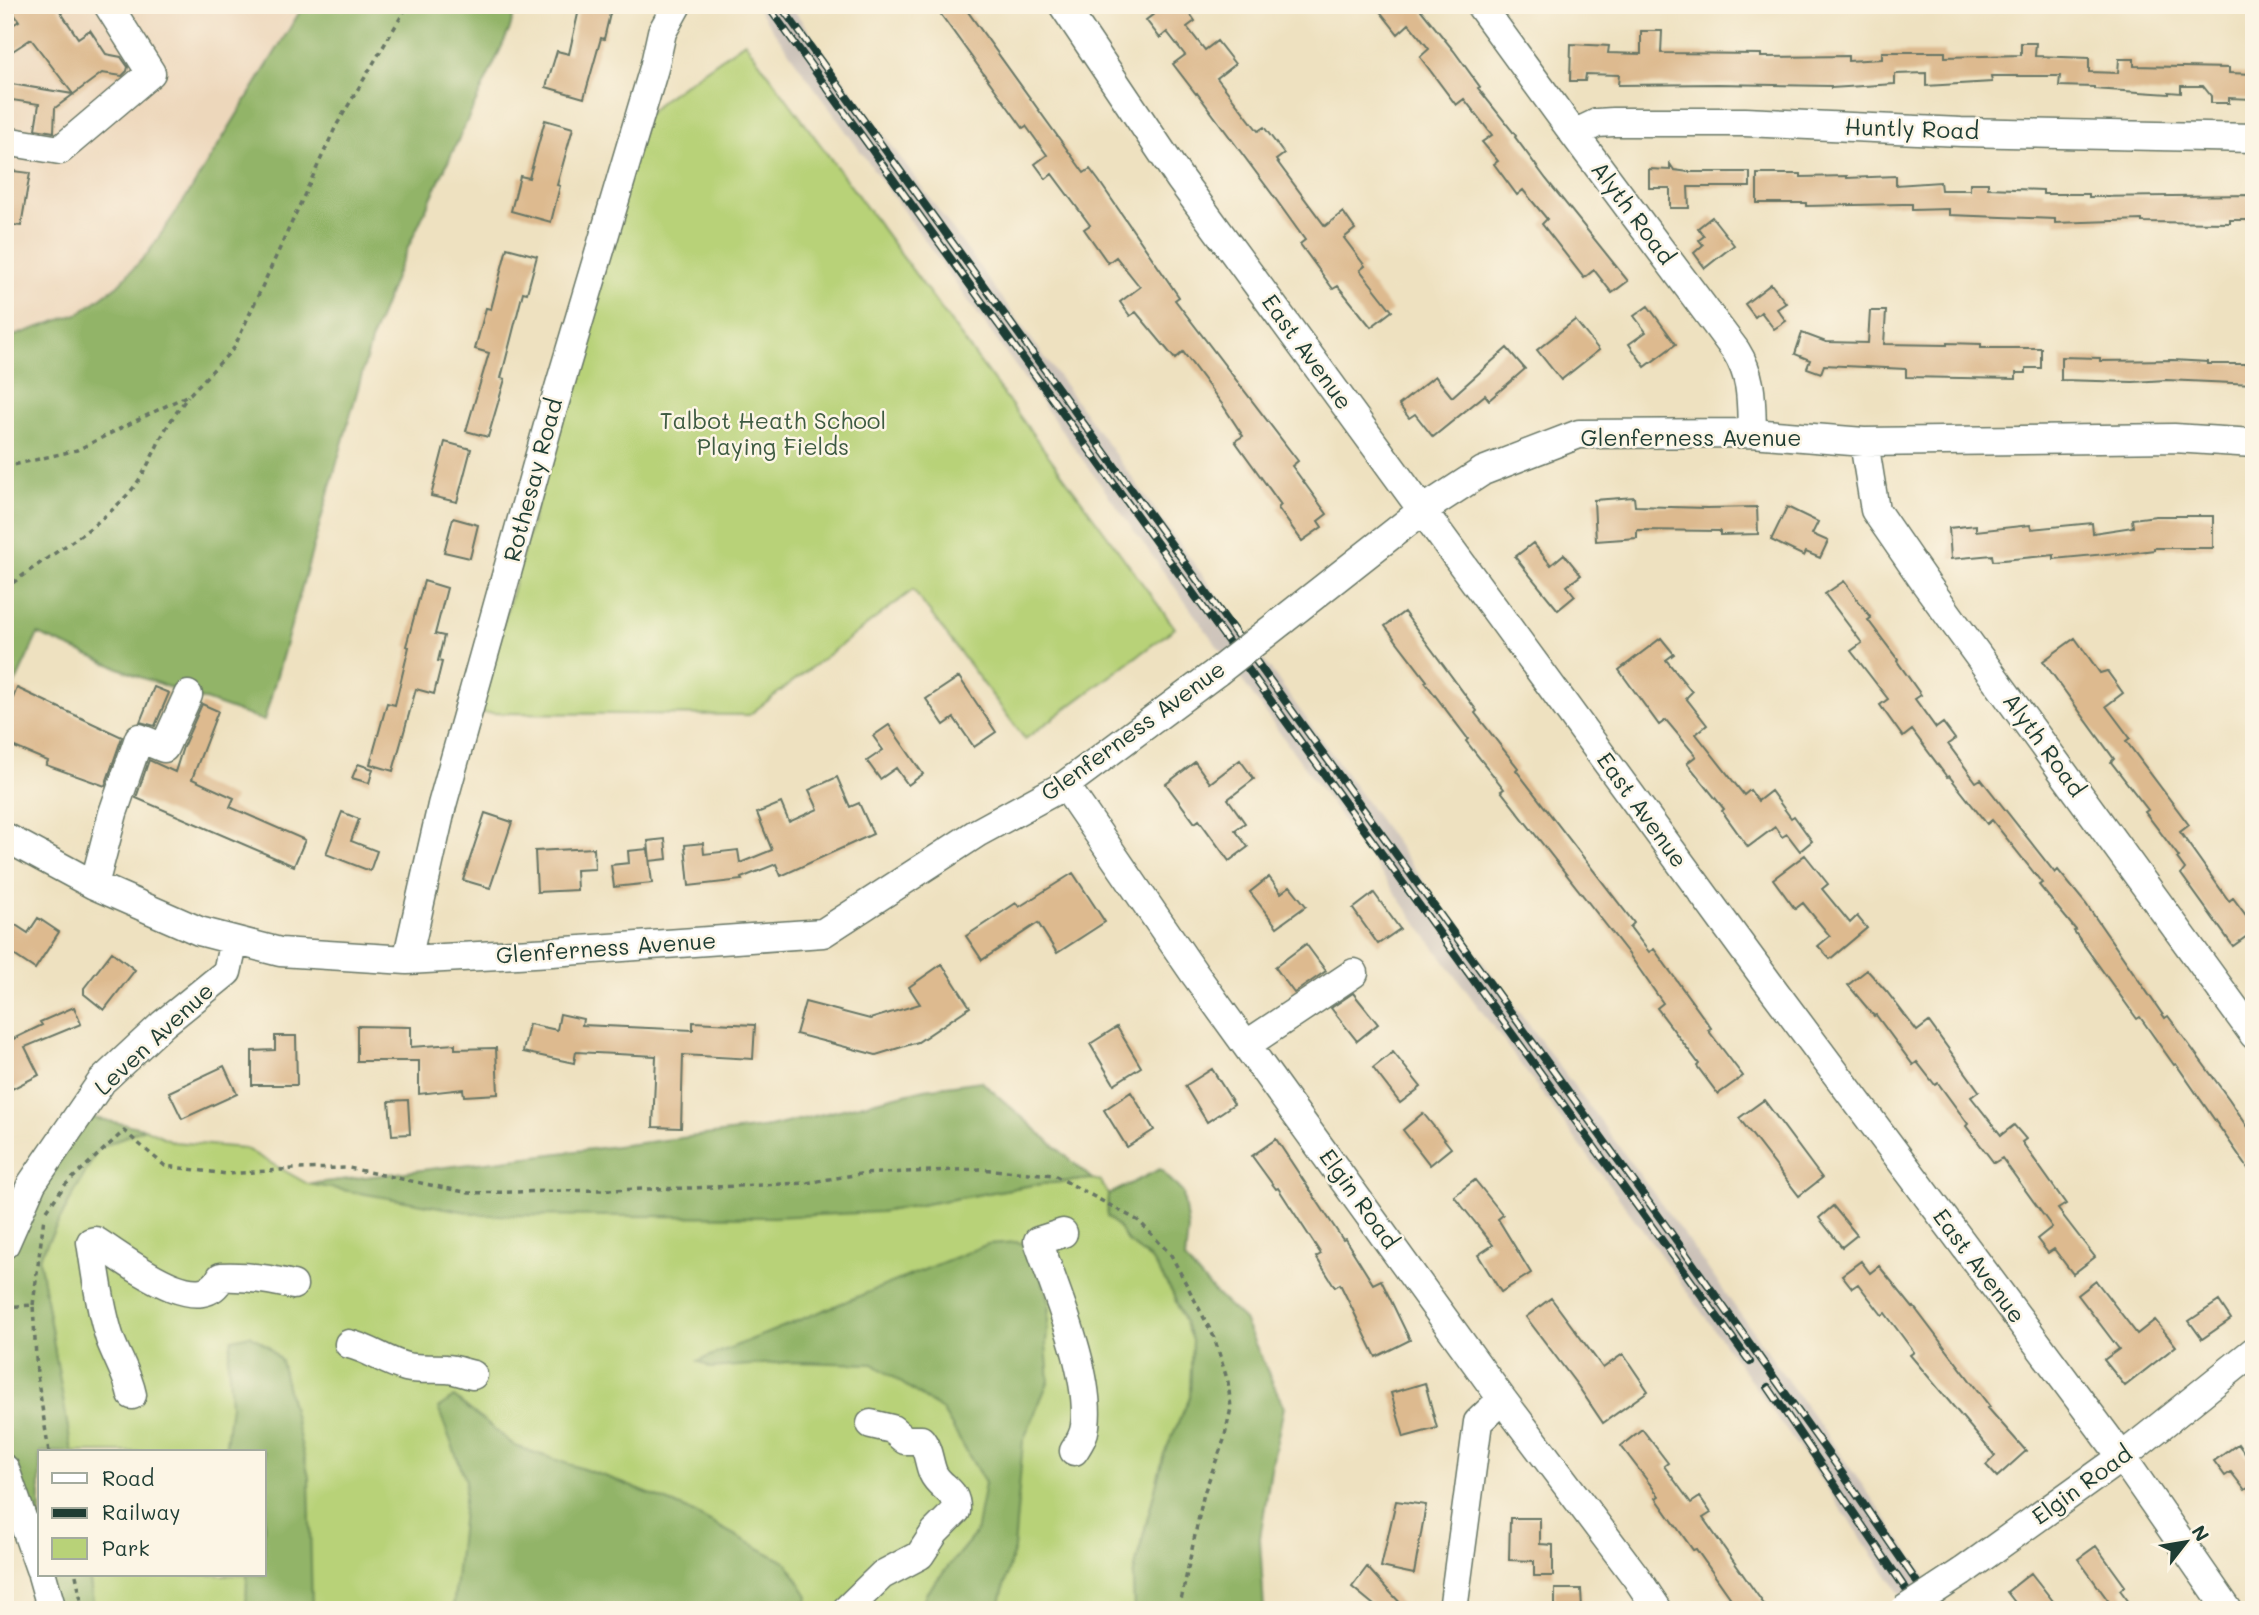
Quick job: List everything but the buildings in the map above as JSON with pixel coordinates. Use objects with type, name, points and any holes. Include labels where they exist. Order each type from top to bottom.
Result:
[{"type":"street","points":[[5,141],[60,150],[151,73],[108,5]]},
{"type":"street","name":"Rothesay Road","points":[[407,960],[442,805],[551,415],[654,68],[662,32],[677,5]]},
{"type":"street","name":"East Avenue","points":[[1063,5],[1180,179],[1772,988],[2122,1457],[2228,1610]]},
{"type":"street","name":"Alyth Road","points":[[1480,5],[1741,358],[1750,382],[1752,433]]},
{"type":"street","name":"Huntly Road","points":[[1574,134],[1597,123],[1718,122],[1961,132],[2254,138]]},
{"type":"street","name":"Glenferness Avenue","points":[[5,836],[94,885],[199,932],[280,952],[407,960],[823,933],[977,833],[1065,785],[1217,672],[1423,510],[1483,471],[1578,434],[1752,433],[1864,442],[2174,438],[2254,443]]},
{"type":"street","name":"Alyth Road","points":[[1864,442],[1875,510],[2254,1035]]},
{"type":"street","points":[[94,885],[113,813],[139,738],[164,748],[188,695]]},
{"type":"street","name":"Elgin Road","points":[[1065,785],[1194,973],[1658,1610]]},
{"type":"street","name":"Leven Avenue","points":[[5,1244],[32,1183],[102,1081],[163,1024],[227,972],[234,941]]},
{"type":"street","points":[[1246,1045],[1354,973]]},
{"type":"street","points":[[1063,1233],[1038,1241],[1075,1347],[1083,1385],[1085,1428],[1082,1439],[1073,1451]]},
{"type":"street","points":[[132,1395],[129,1380],[104,1319],[91,1242],[95,1241],[156,1281],[173,1288],[199,1293],[218,1284],[221,1277],[231,1276],[267,1278],[293,1285]]},
{"type":"street","points":[[349,1344],[407,1367],[424,1370],[447,1369],[473,1376]]},
{"type":"street","name":"Elgin Road","points":[[1904,1610],[1962,1572],[2122,1457],[2254,1351]]},
{"type":"street","points":[[1453,1610],[1478,1422],[1502,1399]]},
{"type":"street","points":[[846,1610],[883,1575],[920,1555],[935,1532],[956,1511],[955,1497],[935,1476],[929,1454],[921,1440],[905,1440],[892,1429],[871,1423]]},
{"type":"street","points":[[5,1469],[38,1563]]},
{"type":"street","points":[[42,1576],[52,1610]]},
{"type":"path","points":[[5,589],[103,520],[145,471],[165,430],[190,394],[234,348],[336,126],[408,5]]},
{"type":"path","points":[[5,467],[77,450],[190,394]]},
{"type":"path","points":[[49,1450],[37,1375],[33,1305],[44,1214],[65,1185],[124,1131],[165,1166],[227,1174],[349,1168],[469,1193],[703,1188],[806,1182],[860,1174],[980,1169],[1054,1175],[1139,1221],[1171,1255],[1214,1337],[1228,1382],[1231,1408],[1224,1440],[1204,1493],[1179,1610]]},
{"type":"path","points":[[5,1307],[33,1305]]},
{"type":"path","points":[[76,1576],[83,1610]]},
{"type":"shaded area","points":[[5,5],[304,5],[191,190],[148,253],[118,285],[79,313],[5,339]]},
{"type":"shaded area","points":[[755,5],[790,5],[1461,933],[1673,1220],[1888,1521],[1948,1610],[1911,1610],[1655,1247],[1432,944]]},
{"type":"green space","points":[[304,5],[517,5],[509,31],[399,267],[373,335],[264,721],[140,677],[38,634],[5,705],[5,339],[80,313],[118,285],[148,253],[191,190]]},
{"type":"green space","name":"Talbot Heath School Playing Fields","points":[[745,42],[1175,628],[1025,739],[913,590],[749,715],[478,713],[646,116],[662,100]]},
{"type":"green space","points":[[981,1081],[1092,1179],[1033,1185],[880,1212],[773,1217],[485,1215],[308,1184],[770,1127],[925,1089]]},
{"type":"green space","points":[[79,1115],[144,1128],[98,1149],[39,1258],[72,1450],[38,1450],[38,1563],[5,1469],[5,1244]]},
{"type":"green space","points":[[144,1128],[174,1142],[244,1148],[308,1184],[880,1212],[1033,1185],[1092,1179],[1101,1181],[1108,1195],[1107,1216],[1127,1241],[1151,1259],[1172,1292],[1192,1340],[1190,1397],[1164,1454],[1133,1576],[1134,1610],[94,1610],[89,1576],[266,1576],[266,1450],[72,1450],[39,1258],[98,1149]]},
{"type":"green space","points":[[1160,1169],[1183,1193],[1188,1229],[1185,1260],[1244,1320],[1284,1407],[1260,1538],[1264,1610],[1134,1610],[1133,1576],[1164,1454],[1190,1397],[1192,1340],[1172,1292],[1151,1259],[1127,1241],[1107,1216],[1108,1195]]},
{"type":"green space","points":[[1018,1242],[1032,1248],[1049,1303],[1046,1344],[1049,1380],[1023,1441],[1014,1549],[998,1610],[920,1610],[927,1592],[976,1533],[985,1483],[942,1410],[873,1364],[790,1362],[711,1368],[698,1361],[988,1244]]},
{"type":"green space","points":[[250,1335],[268,1346],[281,1361],[309,1477],[312,1610],[246,1610],[247,1576],[266,1576],[266,1450],[225,1450],[231,1405],[228,1359],[232,1339]]},
{"type":"green space","points":[[454,1397],[515,1446],[610,1478],[686,1509],[787,1563],[808,1596],[806,1610],[453,1610],[466,1481],[438,1408]]},
{"type":"green space","points":[[42,1576],[89,1576],[94,1610],[52,1610]]},
{"type":"railway","points":[[767,5],[1750,1362]]},
{"type":"railway","points":[[780,5],[1671,1233],[1936,1610]]},
{"type":"railway","points":[[1768,1387],[1920,1610]]}]
